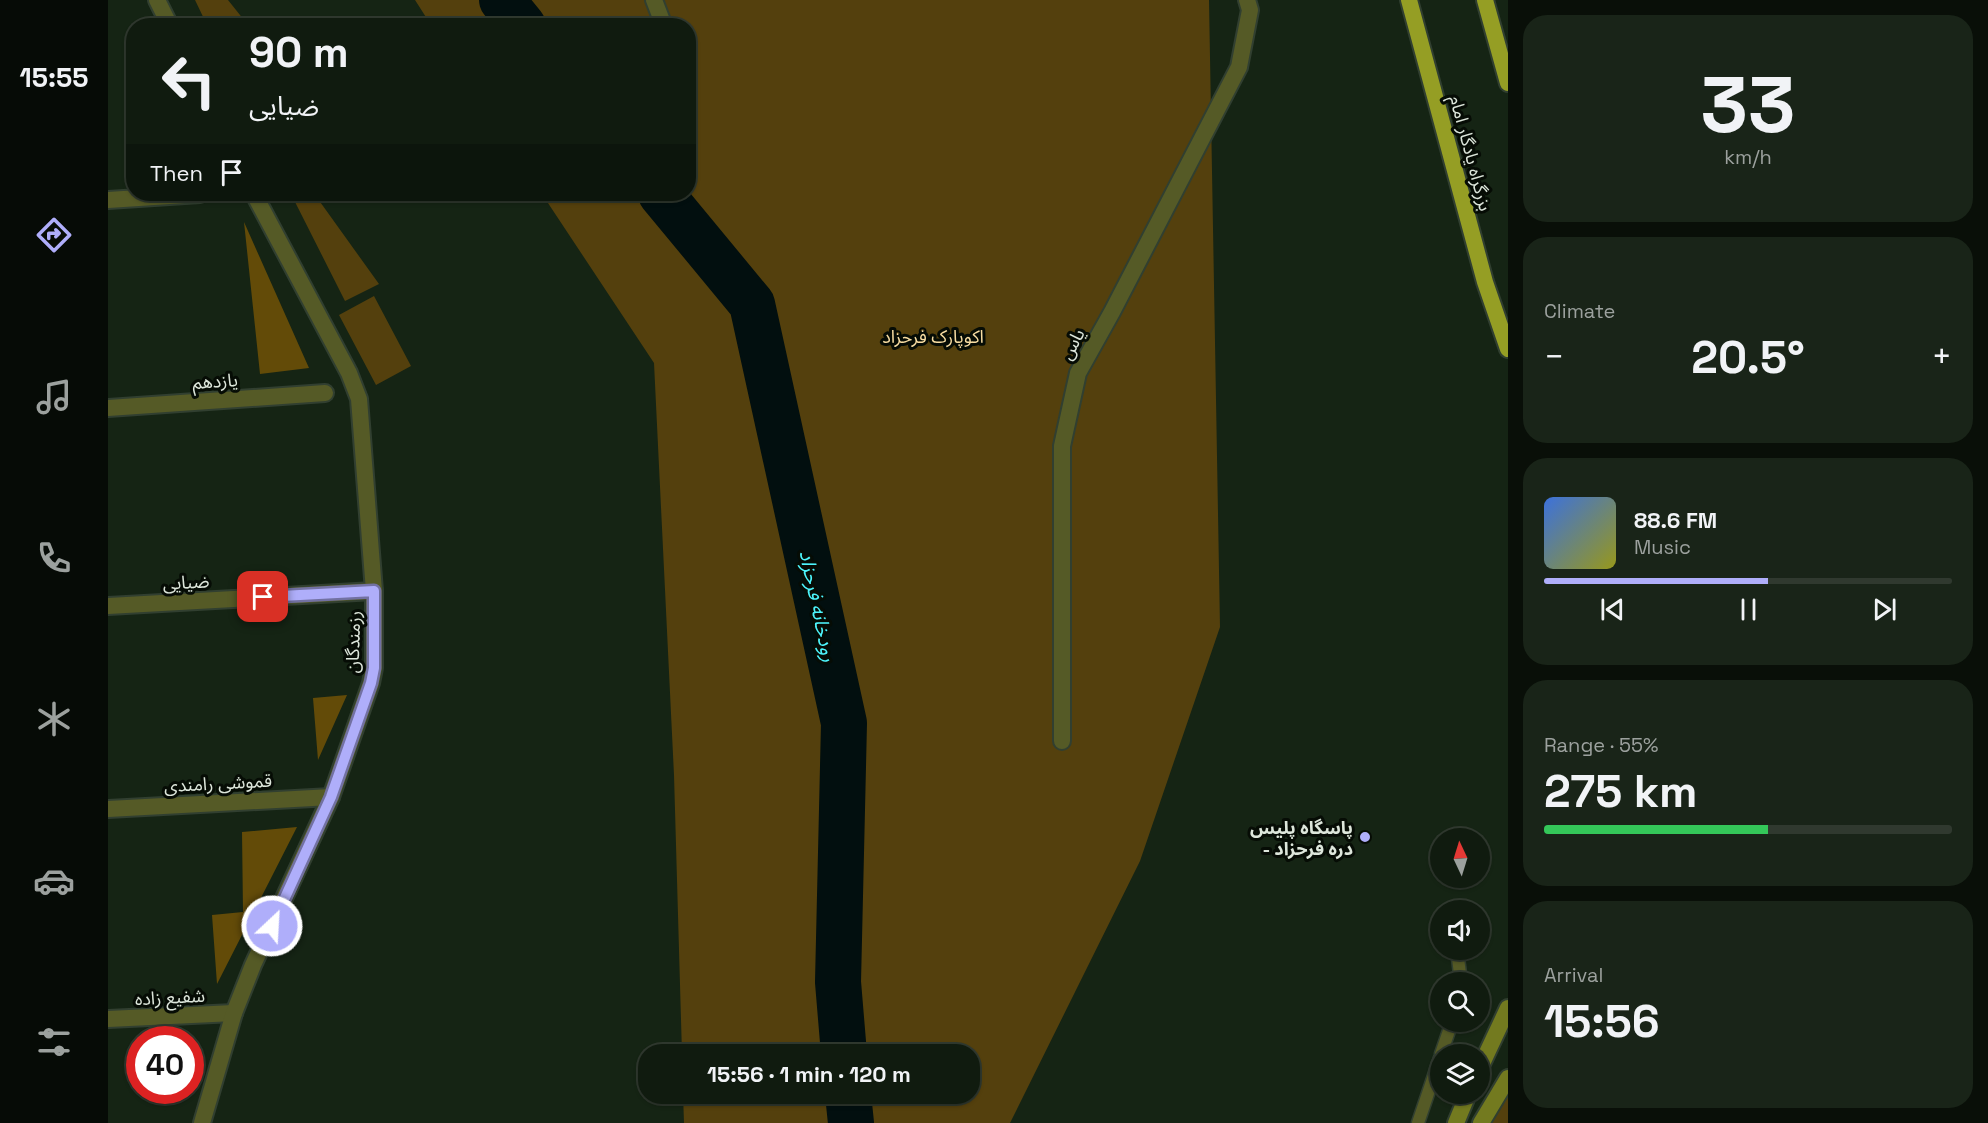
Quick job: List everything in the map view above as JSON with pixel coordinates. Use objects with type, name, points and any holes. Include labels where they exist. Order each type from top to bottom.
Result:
[{"type":"highway","name":"بزرگراه یادگار امام","points":[[1409,0],[1485,282],[1508,349]]},
{"type":"highway","points":[[1485,0],[1508,84]]},
{"type":"main road","points":[[1490,1046],[1508,1008]]},
{"type":"main road","points":[[1481,1123],[1508,1078]]},
{"type":"main road","points":[[1456,1123],[1464,1104]]},
{"type":"street","points":[[157,0],[166,18]]},
{"type":"street","points":[[654,0],[660,18]]},
{"type":"street","name":"یاس","points":[[1062,741],[1062,446],[1078,373],[1239,67],[1250,10],[1247,0]]},
{"type":"street","points":[[108,200],[126,199]]},
{"type":"street","name":"رزمندگان","points":[[202,1123],[234,1013],[253,965],[331,797],[371,683],[374,668],[374,591],[359,399],[356,388],[258,201]]},
{"type":"street","name":"یازدهم","points":[[108,408],[325,393]]},
{"type":"street","name":"ضیایی","points":[[108,606],[374,591]]},
{"type":"street","name":"قموشی رامندی","points":[[108,809],[331,797]]},
{"type":"street","name":"شفیع زاده","points":[[108,1019],[234,1013]]},
{"type":"lane","points":[[1418,1123],[1430,1088]]},
{"type":"green space","points":[[195,0],[228,0],[242,18],[204,18]]},
{"type":"green space","name":"اکوپارک فرحزاد","points":[[415,0],[1209,0],[1220,627],[1140,861],[1010,1123],[684,1123],[683,1104],[980,1104],[980,1044],[682,1044],[674,775],[654,363],[547,201],[696,201],[696,18],[427,18]]},
{"type":"green space","points":[[295,201],[319,201],[379,284],[345,301]]},
{"type":"green space","points":[[374,296],[411,366],[376,385],[339,315]]},
{"type":"green space","points":[[1508,1091],[1508,1123],[1490,1123]]},
{"type":"shaded area","points":[[244,222],[309,368],[260,374]]},
{"type":"shaded area","points":[[347,695],[318,760],[313,698]]},
{"type":"shaded area","points":[[297,827],[217,984],[212,915],[243,912],[242,832]]},
{"type":"waterway","name":"رودخانه فرحزاد","points":[[502,0],[517,18]]},
{"type":"waterway","name":"رودخانه فرحزاد","points":[[667,201],[752,304],[844,723],[838,982],[843,1044]]},
{"type":"waterway","name":"رودخانه فرحزاد","points":[[849,1104],[851,1123]]},
{"type":"place","name":"پاسگاه پلیس - دره فرحزاد","points":[[1365,837]]},
{"type":"route","points":[[263,597],[374,591],[374,668],[371,683],[331,797],[272,926]]}]
